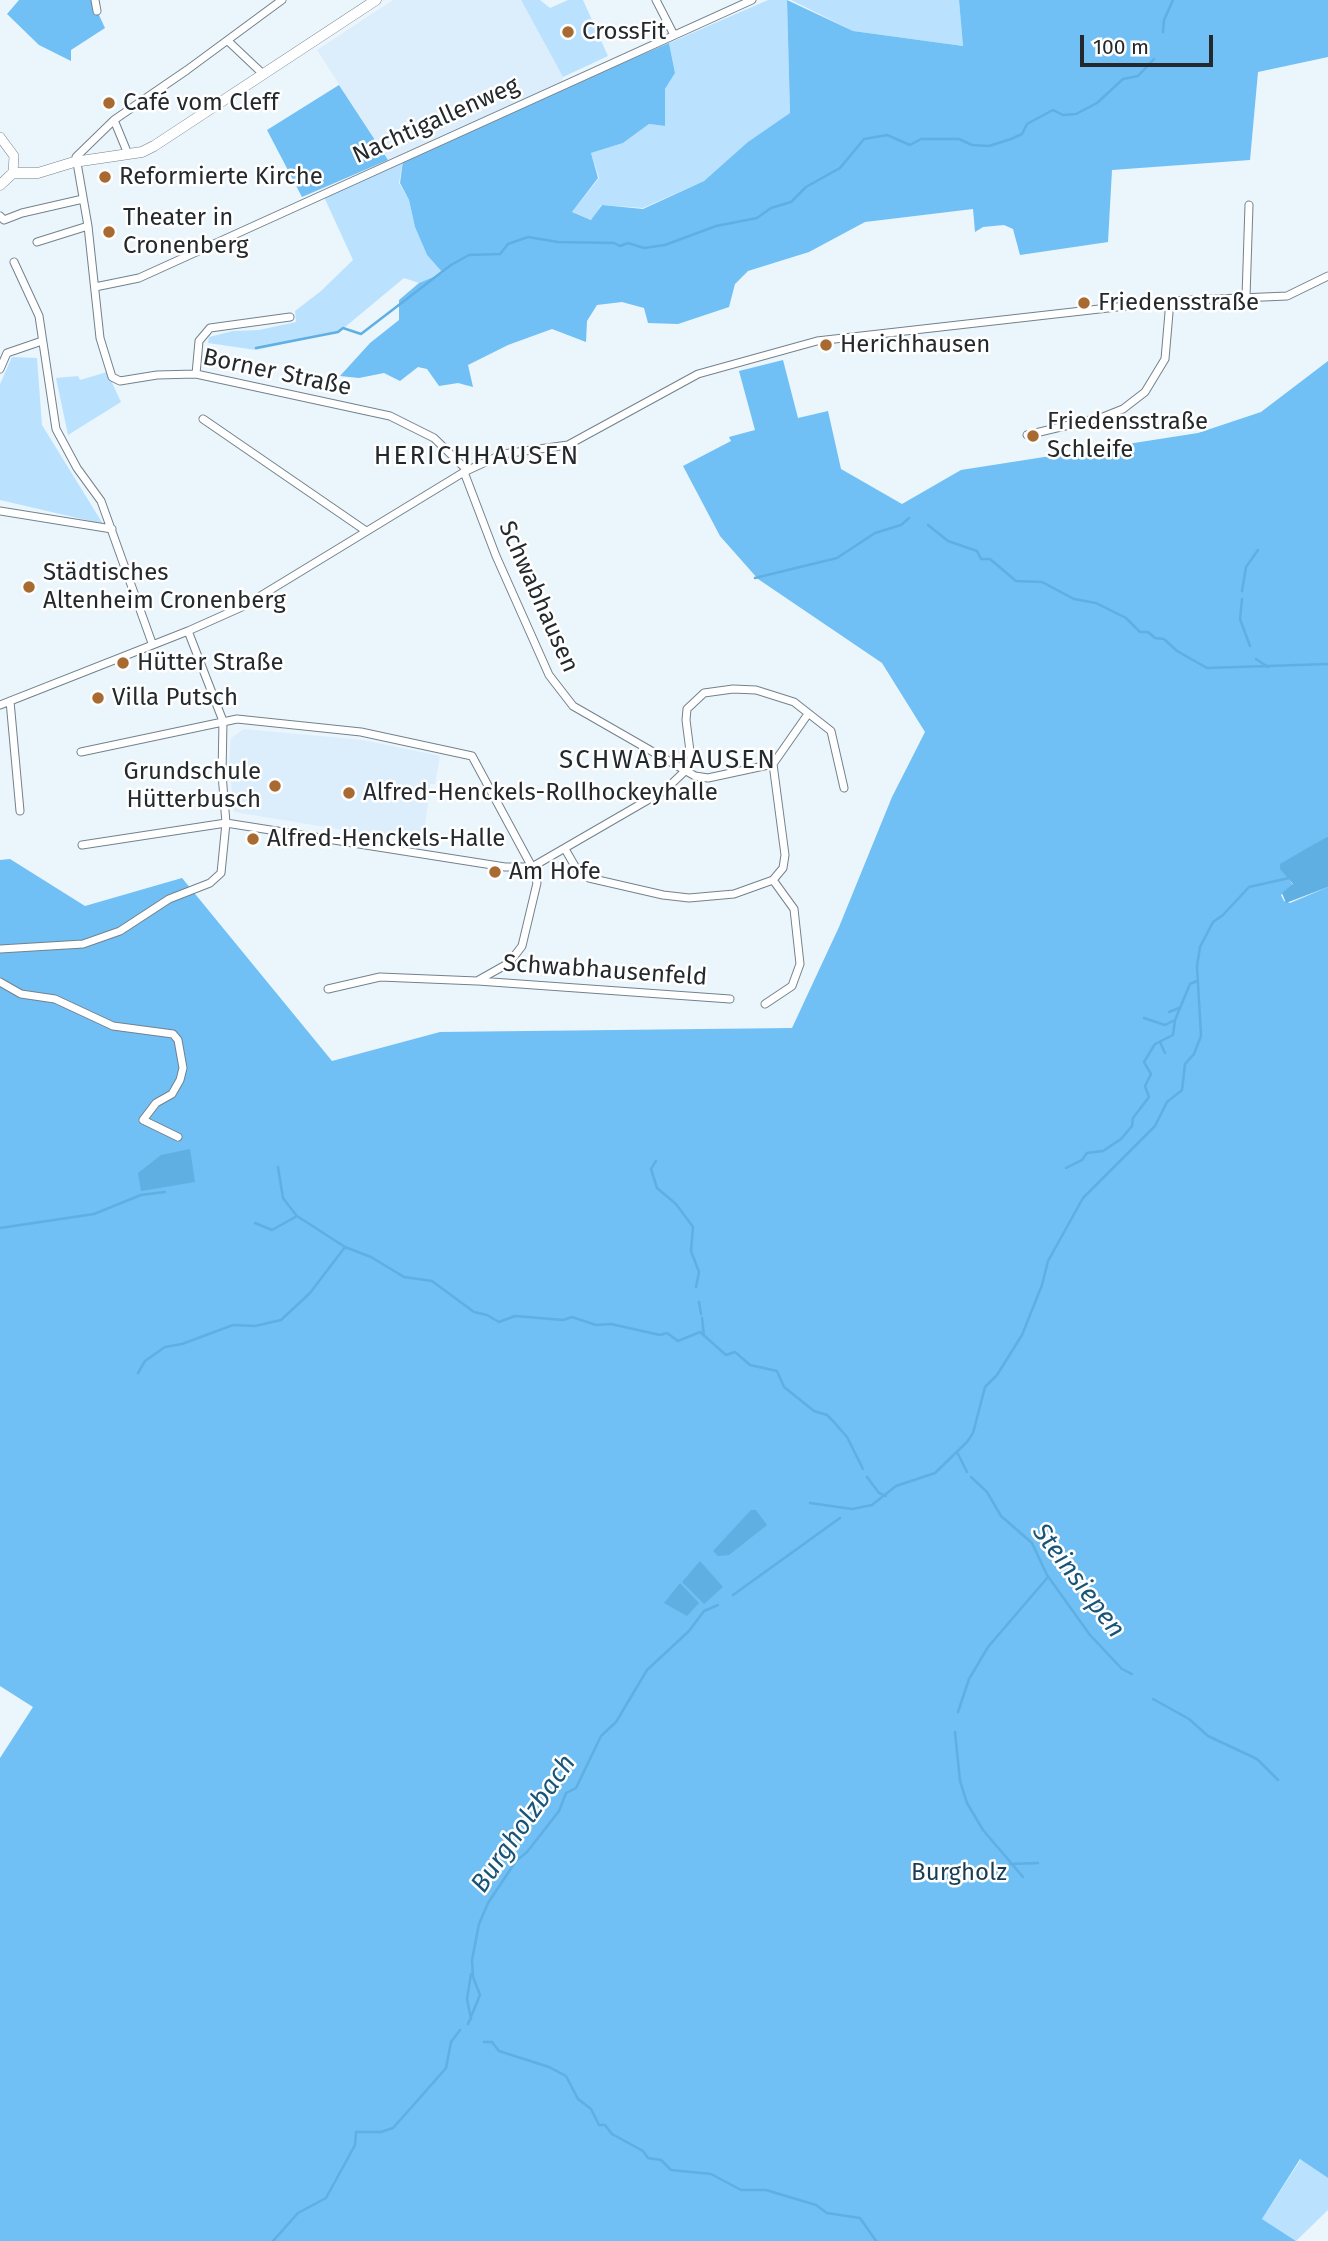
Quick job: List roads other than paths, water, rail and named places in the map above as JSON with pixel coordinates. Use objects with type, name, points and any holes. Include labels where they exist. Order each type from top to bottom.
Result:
[{"type":"main road","points":[[0,185],[13,173],[38,173],[74,162],[154,146],[376,0]]},
{"type":"street","points":[[95,0],[97,11]]},
{"type":"street","points":[[74,162],[85,146],[114,120],[282,0]]},
{"type":"street","points":[[656,0],[674,35]]},
{"type":"street","name":"Nachtigallenweg","points":[[95,287],[139,278],[752,0]]},
{"type":"street","points":[[228,41],[263,74]]},
{"type":"street","points":[[114,120],[128,153]]},
{"type":"street","points":[[0,137],[14,156],[13,173]]},
{"type":"street","name":"Borner Straße","points":[[74,162],[88,226],[100,338],[112,377],[120,381],[157,375],[196,374],[390,416],[434,438],[466,471]]},
{"type":"street","points":[[2,218],[83,199]]},
{"type":"street","points":[[1246,297],[1249,205]]},
{"type":"street","points":[[37,242],[88,226]]},
{"type":"street","points":[[14,262],[39,316],[56,429],[77,468],[101,501],[152,643]]},
{"type":"street","points":[[0,705],[188,631],[244,606],[466,471],[503,454],[568,445],[698,374],[817,341],[1170,301],[1298,293],[1328,276]]},
{"type":"street","points":[[1027,435],[1103,417],[1132,404],[1145,392],[1165,359],[1170,301]]},
{"type":"street","points":[[196,374],[201,336],[210,328],[290,317]]},
{"type":"street","points":[[0,369],[7,354],[42,341]]},
{"type":"street","points":[[202,419],[366,531]]},
{"type":"street","name":"Schwabhausen","points":[[466,471],[496,556],[556,687],[573,706],[594,721],[685,771],[708,778],[773,764]]},
{"type":"street","points":[[0,510],[112,529]]},
{"type":"street","points":[[0,948],[83,944],[120,930],[169,899],[210,883],[223,868],[226,823],[222,774],[223,721],[188,631]]},
{"type":"street","points":[[82,845],[226,823],[505,867],[532,867],[649,802],[685,771],[691,759],[686,713],[695,699],[704,693],[757,690],[794,702],[834,736],[844,788]]},
{"type":"street","points":[[10,701],[20,811]]},
{"type":"street","points":[[565,849],[576,868],[589,878],[663,895],[689,898],[734,894],[773,880],[783,868],[785,855],[773,764],[808,714]]},
{"type":"street","points":[[81,752],[237,719],[361,732],[467,752],[472,756],[532,867]]},
{"type":"street","name":"Schwabhausenfeld","points":[[477,981],[509,962],[522,946],[537,883],[532,867]]},
{"type":"street","points":[[765,1003],[792,986],[800,964],[794,909],[773,880]]},
{"type":"street","name":"Schwabhausenfeld","points":[[328,989],[380,976],[730,999]]},
{"type":"street","points":[[0,982],[21,994],[55,999],[114,1026],[173,1034],[178,1040],[183,1068],[180,1080],[172,1094],[156,1103],[143,1120],[178,1137]]},
{"type":"waterway","points":[[1163,32],[1164,20],[1173,0]]},
{"type":"waterway","points":[[256,348],[338,332],[343,328],[361,334],[451,265],[469,255],[500,254],[508,244],[528,237],[558,242],[614,243],[620,246],[628,243],[644,248],[665,245],[716,226],[757,218],[771,208],[791,202],[806,187],[840,168],[864,139],[887,135],[910,145],[921,139],[959,139],[972,145],[989,146],[1011,139],[1022,134],[1027,124],[1053,110],[1063,115],[1076,114],[1097,103],[1123,79],[1138,76],[1154,59]]},
{"type":"waterway","points":[[755,578],[837,558],[875,533],[901,525],[909,518]]},
{"type":"waterway","points":[[928,525],[948,541],[977,551],[981,559],[990,559],[1016,581],[1042,582],[1074,599],[1096,603],[1126,618],[1140,632],[1148,632],[1155,638],[1164,639],[1177,651],[1207,668],[1328,664]]},
{"type":"waterway","points":[[1242,591],[1246,567],[1258,550]]},
{"type":"waterway","points":[[1242,599],[1240,619],[1250,646]]},
{"type":"waterway","points":[[1256,659],[1268,667]]},
{"type":"waterway","name":"Burgholzbach","points":[[810,1503],[852,1509],[872,1505],[896,1486],[935,1473],[967,1442],[973,1433],[985,1387],[997,1375],[1022,1335],[1042,1285],[1048,1261],[1083,1198],[1155,1126],[1167,1102],[1182,1090],[1185,1064],[1194,1054],[1201,1036],[1197,966],[1200,947],[1213,922],[1249,887],[1289,878]]},
{"type":"waterway","points":[[1066,1168],[1082,1160],[1087,1153],[1103,1151],[1121,1139],[1132,1126],[1133,1118],[1149,1097],[1145,1086],[1151,1074],[1144,1062],[1155,1044],[1173,1035],[1175,1020],[1190,984],[1197,981]]},
{"type":"waterway","points":[[1169,1012],[1179,1008]]},
{"type":"waterway","points":[[1144,1018],[1165,1025],[1175,1020]]},
{"type":"waterway","points":[[1160,1042],[1165,1053]]},
{"type":"waterway","points":[[656,1161],[651,1169],[657,1188],[676,1204],[693,1227],[691,1251],[699,1272],[696,1287]]},
{"type":"waterway","points":[[278,1167],[283,1198],[296,1215]]},
{"type":"waterway","points":[[0,1228],[94,1214],[141,1195],[165,1192]]},
{"type":"waterway","points":[[255,1223],[272,1230],[297,1216],[345,1247],[371,1257],[404,1277],[432,1281],[474,1312],[499,1322],[515,1316],[563,1320],[572,1317],[596,1325],[611,1324],[660,1335],[667,1333],[678,1341],[700,1332],[726,1355],[735,1352],[750,1365],[777,1371],[784,1387],[814,1411],[827,1415],[833,1421],[847,1437],[863,1469]]},
{"type":"waterway","points":[[138,1373],[145,1361],[165,1347],[182,1344],[233,1325],[255,1326],[281,1320],[310,1293],[345,1247]]},
{"type":"waterway","points":[[699,1302],[701,1314]]},
{"type":"waterway","points":[[702,1318],[704,1336]]},
{"type":"waterway","name":"Steinsiepen","points":[[958,1454],[967,1472]]},
{"type":"waterway","points":[[867,1477],[879,1493],[886,1496]]},
{"type":"waterway","name":"Steinsiepen","points":[[971,1477],[987,1492],[1001,1516],[1032,1543],[1047,1575],[1090,1635],[1122,1669],[1132,1674]]},
{"type":"waterway","name":"Burgholzbach","points":[[733,1595],[840,1518]]},
{"type":"waterway","points":[[958,1712],[969,1679],[988,1647],[1048,1577]]},
{"type":"waterway","name":"Burgholzbach","points":[[468,2024],[480,1995],[473,1977],[472,1960],[479,1924],[488,1903],[516,1861],[527,1852],[559,1811],[566,1793],[576,1788],[601,1736],[616,1722],[647,1670],[689,1631],[704,1611],[718,1605]]},
{"type":"waterway","name":"Steinsiepen","points":[[1153,1699],[1189,1719],[1208,1736],[1257,1759],[1278,1780]]},
{"type":"waterway","points":[[955,1732],[960,1781],[967,1803],[983,1830],[1023,1877]]},
{"type":"waterway","points":[[1010,1864],[1038,1863]]},
{"type":"waterway","points":[[471,1974],[467,1999],[471,2019]]},
{"type":"waterway","name":"Burgholzbach","points":[[273,2241],[298,2213],[326,2198],[355,2145],[356,2132],[381,2132],[393,2128],[410,2109],[446,2068],[451,2042],[460,2030]]},
{"type":"waterway","points":[[484,2042],[492,2042],[499,2051],[549,2067],[566,2076],[578,2099],[591,2109],[599,2125],[605,2125],[612,2134],[643,2151],[648,2158],[661,2160],[671,2170],[711,2174],[741,2190],[766,2190],[816,2205],[827,2213],[860,2218],[876,2241]]},
{"type":"place","name":"CrossFit","points":[[568,32]]},
{"type":"place","name":"Café vom Cleff","points":[[109,103]]},
{"type":"place","name":"Reformierte Kirche","points":[[105,177]]},
{"type":"place","name":"Theater in Cronenberg","points":[[109,232]]},
{"type":"place","name":"Friedensstraße","points":[[1084,303]]},
{"type":"place","name":"Herichhausen","points":[[826,345]]},
{"type":"place","name":"Friedensstraße Schleife","points":[[1033,436]]},
{"type":"place","name":"Städtisches Altenheim Cronenberg","points":[[29,587]]},
{"type":"place","name":"Hütter Straße","points":[[123,663]]},
{"type":"place","name":"Villa Putsch","points":[[98,698]]},
{"type":"place","name":"Grundschule Hütterbusch","points":[[275,786]]},
{"type":"place","name":"Alfred-Henckels-Rollhockeyhalle","points":[[349,793]]},
{"type":"place","name":"Alfred-Henckels-Halle","points":[[253,839]]},
{"type":"place","name":"Am Hofe","points":[[495,872]]},
{"type":"district","name":"HERICHHAUSEN","points":[[477,457]]},
{"type":"district","name":"SCHWABHAUSEN","points":[[668,761]]},
{"type":"park label","name":"Burgholz","points":[[959,1873]]}]
